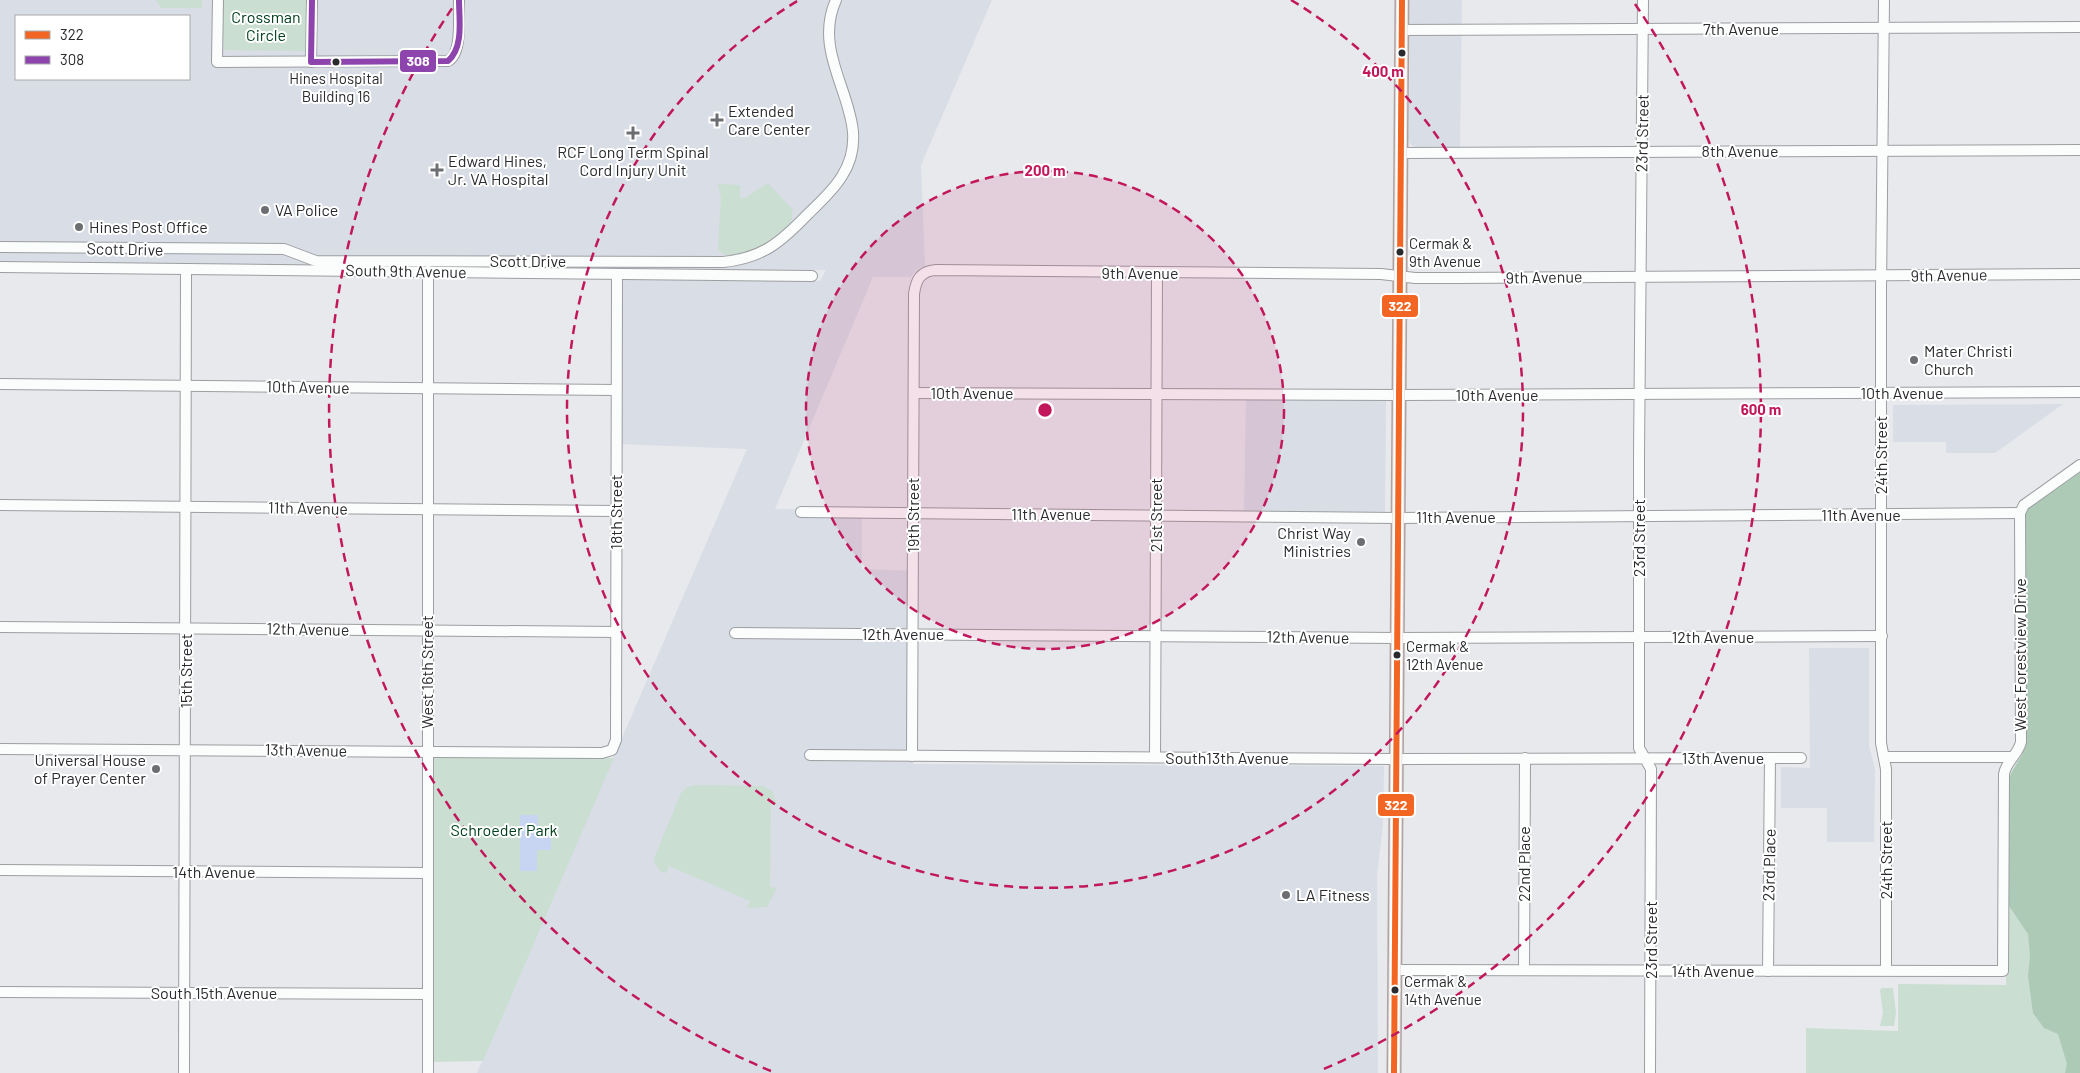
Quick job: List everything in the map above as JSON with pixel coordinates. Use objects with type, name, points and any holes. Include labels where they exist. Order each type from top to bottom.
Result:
[{"type":"main road","points":[[1394,1073],[1402,0]]},
{"type":"street","points":[[218,0],[217,62],[448,61],[453,58],[458,50],[459,0]]},
{"type":"street","points":[[312,0],[312,62]]},
{"type":"street","name":"Scott Drive","points":[[0,247],[284,249],[316,261],[723,262],[752,257],[768,250],[788,234],[832,189],[843,175],[848,164],[853,137],[851,113],[832,63],[828,43],[830,15],[836,0]]},
{"type":"street","name":"23rd Street","points":[[1643,0],[1640,276],[1639,748],[1651,769],[1650,1073]]},
{"type":"street","name":"24th Street","points":[[1884,0],[1881,276],[1881,743],[1886,769],[1886,970]]},
{"type":"street","name":"7th Avenue","points":[[1402,30],[2080,27]]},
{"type":"street","name":"8th Avenue","points":[[1400,153],[2080,150]]},
{"type":"street","name":"South 9th Avenue","points":[[0,267],[812,276]]},
{"type":"street","name":"15th Street","points":[[184,1073],[186,269]]},
{"type":"street","name":"9th Avenue","points":[[920,275],[936,270],[1459,278],[2080,274]]},
{"type":"street","name":"West 16th Street","points":[[428,271],[428,1073]]},
{"type":"street","name":"21st Street","points":[[1155,757],[1157,273]]},
{"type":"street","name":"18th Street","points":[[612,750],[616,740],[617,274]]},
{"type":"street","name":"19th Street","points":[[912,756],[914,294],[920,275]]},
{"type":"street","name":"10th Avenue","points":[[0,384],[616,390]]},
{"type":"street","name":"10th Avenue","points":[[914,393],[1640,395],[2080,392]]},
{"type":"street","points":[[2020,513],[2024,506],[2080,466]]},
{"type":"street","name":"11th Avenue","points":[[0,505],[616,511]]},
{"type":"street","name":"11th Avenue","points":[[801,512],[1397,518],[2020,513]]},
{"type":"street","name":"West Forestview Drive","points":[[2003,971],[2004,774],[2021,742],[2020,513]]},
{"type":"street","name":"12th Avenue","points":[[0,627],[617,632]]},
{"type":"street","name":"12th Avenue","points":[[735,633],[1396,638],[1882,636]]},
{"type":"street","name":"13th Avenue","points":[[0,749],[427,752],[602,752],[612,750]]},
{"type":"street","name":"South13th Avenue","points":[[810,755],[1395,759],[1644,758]]},
{"type":"street","points":[[1884,758],[2012,757]]},
{"type":"street","name":"22nd Place","points":[[1524,970],[1525,758]]},
{"type":"street","name":"13th Avenue","points":[[1644,758],[1801,758]]},
{"type":"street","name":"23rd Place","points":[[1768,971],[1770,758]]},
{"type":"street","name":"14th Avenue","points":[[0,870],[428,873]]},
{"type":"street","name":"14th Avenue","points":[[1394,970],[2003,971]]},
{"type":"street","name":"South 15th Avenue","points":[[0,992],[427,994]]},
{"type":"shaded area","points":[[0,0],[992,0],[921,165],[925,266],[917,269],[911,277],[873,277],[775,509],[862,510],[862,569],[915,571],[913,764],[1384,766],[1383,823],[1377,876],[1378,1073],[477,1073],[747,449],[620,444],[621,278],[820,281],[826,270],[0,262]]},
{"type":"shaded area","points":[[1410,0],[1462,0],[1460,148],[1416,147],[1411,145],[1409,139]]},
{"type":"shaded area","points":[[1246,395],[1386,398],[1385,513],[1244,513]]},
{"type":"shaded area","points":[[2063,404],[1995,453],[1946,453],[1946,442],[1893,442],[1893,405]]},
{"type":"shaded area","points":[[1809,648],[1869,648],[1869,746],[1875,769],[1874,842],[1827,842],[1827,808],[1781,808],[1781,767],[1810,768]]},
{"type":"green space","points":[[156,0],[202,0],[202,8],[161,8]]},
{"type":"green space","name":"Crossman Circle","points":[[222,0],[310,0],[307,51],[224,50]]},
{"type":"green space","points":[[768,183],[793,210],[791,221],[777,236],[760,246],[743,253],[725,255],[718,249],[721,198],[718,184],[740,185],[740,197],[743,199]]},
{"type":"green space","points":[[2080,472],[2080,1073],[1806,1073],[1806,1028],[1898,1031],[1898,984],[2006,985],[2009,780],[2021,756],[2026,739],[2026,514],[2029,508]]},
{"type":"green space","points":[[2080,472],[2080,1073],[2065,1073],[2067,1064],[2058,1034],[2044,1028],[2033,1013],[2028,976],[2030,956],[2028,934],[2007,903],[2009,780],[2025,747],[2026,514],[2029,508]]},
{"type":"green space","name":"Schroeder Park","points":[[432,757],[614,758],[483,1061],[431,1062]]},
{"type":"green space","points":[[695,785],[764,786],[773,792],[777,805],[771,805],[770,887],[777,888],[767,907],[747,908],[750,901],[669,866],[666,873],[661,872],[654,862],[681,793],[687,787]]},
{"type":"green space","points":[[1882,988],[1893,988],[1896,1013],[1894,1026],[1880,1026],[1883,1013],[1880,990]]},
{"type":"water","points":[[520,815],[538,815],[538,836],[551,836],[551,850],[537,850],[537,871],[520,871]]},
{"type":"transit line","name":"308","points":[[312,0],[311,62],[448,61],[459,41],[459,0]]},
{"type":"transit line","name":"322","points":[[1394,1073],[1402,0]]},
{"type":"place","name":"Hines Hospital Building 16","points":[[336,62]]},
{"type":"place","name":"Extended Care Center","points":[[717,120]]},
{"type":"place","name":"RCF Long Term Spinal Cord Injury Unit","points":[[633,133]]},
{"type":"place","name":"Edward Hines, Jr. VA Hospital","points":[[437,170]]},
{"type":"place","name":"VA Police","points":[[265,210]]},
{"type":"place","name":"Hines Post Office","points":[[79,227]]},
{"type":"place","name":"Cermak & 9th Avenue","points":[[1400,252]]},
{"type":"place","name":"Mater Christi Church","points":[[1914,360]]},
{"type":"place","name":"Christ Way Ministries","points":[[1361,542]]},
{"type":"place","name":"Cermak & 12th Avenue","points":[[1397,655]]},
{"type":"place","name":"Universal House of Prayer Center","points":[[156,769]]},
{"type":"place","name":"LA Fitness","points":[[1286,895]]},
{"type":"place","name":"Cermak & 14th Avenue","points":[[1395,990]]}]
